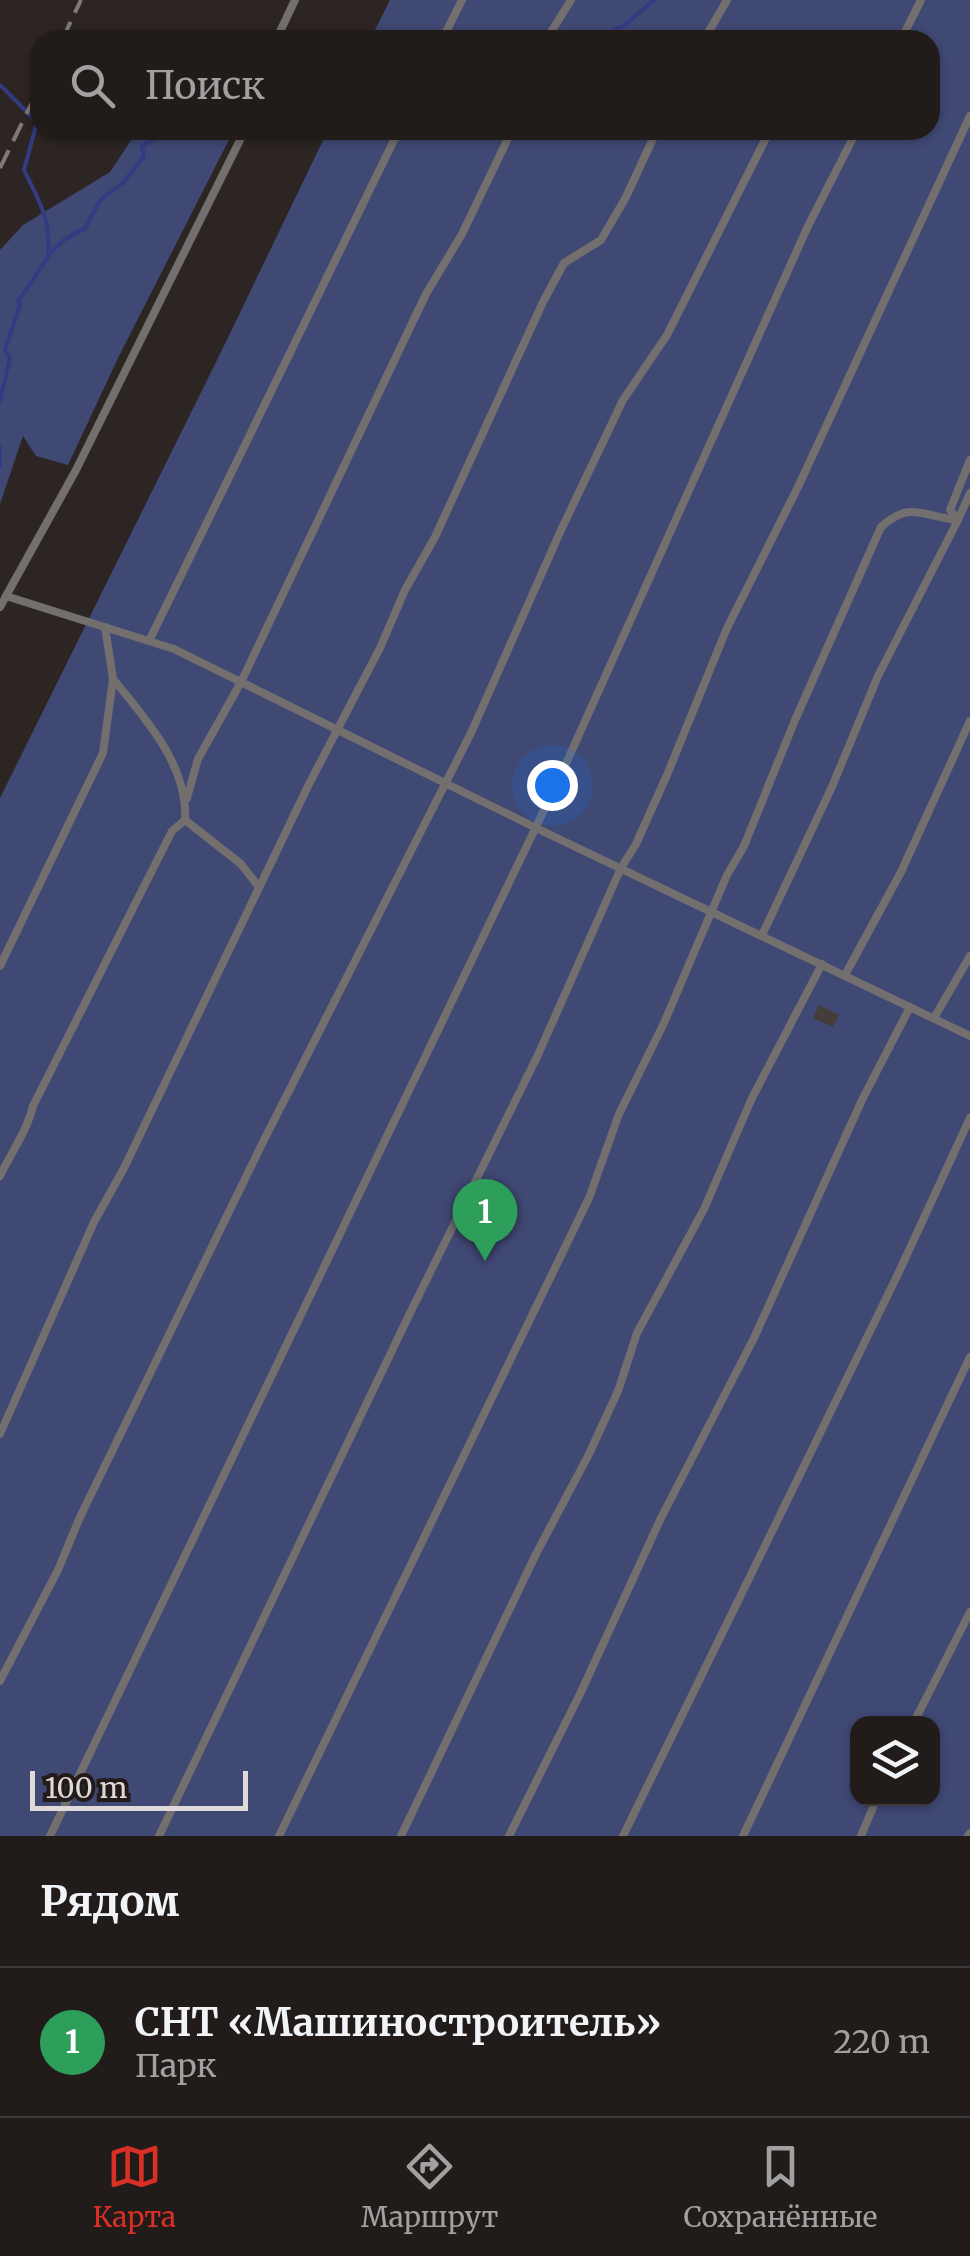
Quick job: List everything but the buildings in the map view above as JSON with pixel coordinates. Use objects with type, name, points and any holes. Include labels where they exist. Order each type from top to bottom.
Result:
[{"type":"lane","points":[[281,30],[296,0]]},
{"type":"lane","points":[[447,30],[462,0]]},
{"type":"lane","points":[[552,30],[571,0]]},
{"type":"lane","points":[[710,30],[727,0]]},
{"type":"lane","points":[[906,30],[920,0]]},
{"type":"lane","points":[[159,1836],[419,1294],[538,1057],[620,868],[636,844],[674,760],[727,628],[814,454],[970,116]]},
{"type":"lane","points":[[0,607],[76,470],[240,140]]},
{"type":"lane","points":[[150,641],[394,140]]},
{"type":"lane","points":[[0,1176],[133,906],[172,832],[186,820],[187,798],[198,759],[241,682],[426,294],[462,234],[507,140]]},
{"type":"lane","points":[[0,1434],[94,1222],[380,648],[405,590],[435,537],[543,302],[564,262],[600,240],[652,140]]},
{"type":"lane","points":[[0,1681],[58,1570],[255,1157],[447,784],[623,400],[667,335],[765,140]]},
{"type":"lane","points":[[50,1836],[616,655],[808,226],[852,140]]},
{"type":"lane","points":[[958,520],[950,510],[970,460]]},
{"type":"lane","points":[[762,935],[878,676],[970,492]]},
{"type":"lane","points":[[279,1836],[582,1213],[618,1114],[664,1023],[881,527],[897,513],[914,510],[934,518],[958,520]]},
{"type":"lane","points":[[6,596],[174,649],[970,1036]]},
{"type":"lane","points":[[0,966],[103,753],[113,679],[105,627]]},
{"type":"lane","points":[[113,679],[153,730],[187,798]]},
{"type":"lane","points":[[844,975],[901,872],[970,721]]},
{"type":"lane","points":[[186,820],[241,864],[259,887]]},
{"type":"lane","points":[[934,1018],[970,956]]},
{"type":"lane","points":[[401,1836],[528,1569],[604,1423],[637,1333],[704,1209],[752,1098],[822,964]]},
{"type":"lane","points":[[510,1836],[661,1518],[754,1338],[862,1100],[910,1006]]},
{"type":"lane","points":[[623,1836],[898,1274],[970,1118]]},
{"type":"lane","points":[[743,1836],[970,1358]]},
{"type":"lane","points":[[917,1716],[970,1612]]},
{"type":"lane","points":[[861,1836],[874,1806]]},
{"type":"shaded area","points":[[390,0],[970,0],[970,1836],[0,1836],[0,798],[323,140],[940,140],[940,30],[375,30]]},
{"type":"shaded area","points":[[131,140],[229,140],[68,465],[36,456],[23,436],[0,504],[0,250],[23,225],[110,172]]},
{"type":"waterway","points":[[614,30],[654,0]]},
{"type":"waterway","points":[[0,85],[30,115]]},
{"type":"waterway","points":[[32,140],[24,170],[45,219],[48,252]]},
{"type":"waterway","points":[[0,401],[10,358],[5,350],[20,305],[18,300],[53,250],[85,229],[100,200],[123,183],[144,156],[142,146],[153,140]]},
{"type":"waterway","points":[[0,447],[0,466]]},
{"type":"railway","points":[[67,30],[81,0]]},
{"type":"railway","points":[[0,168],[30,106]]},
{"type":"place","name":"СНТ «Машиностроитель»","points":[[485,1261]]}]
